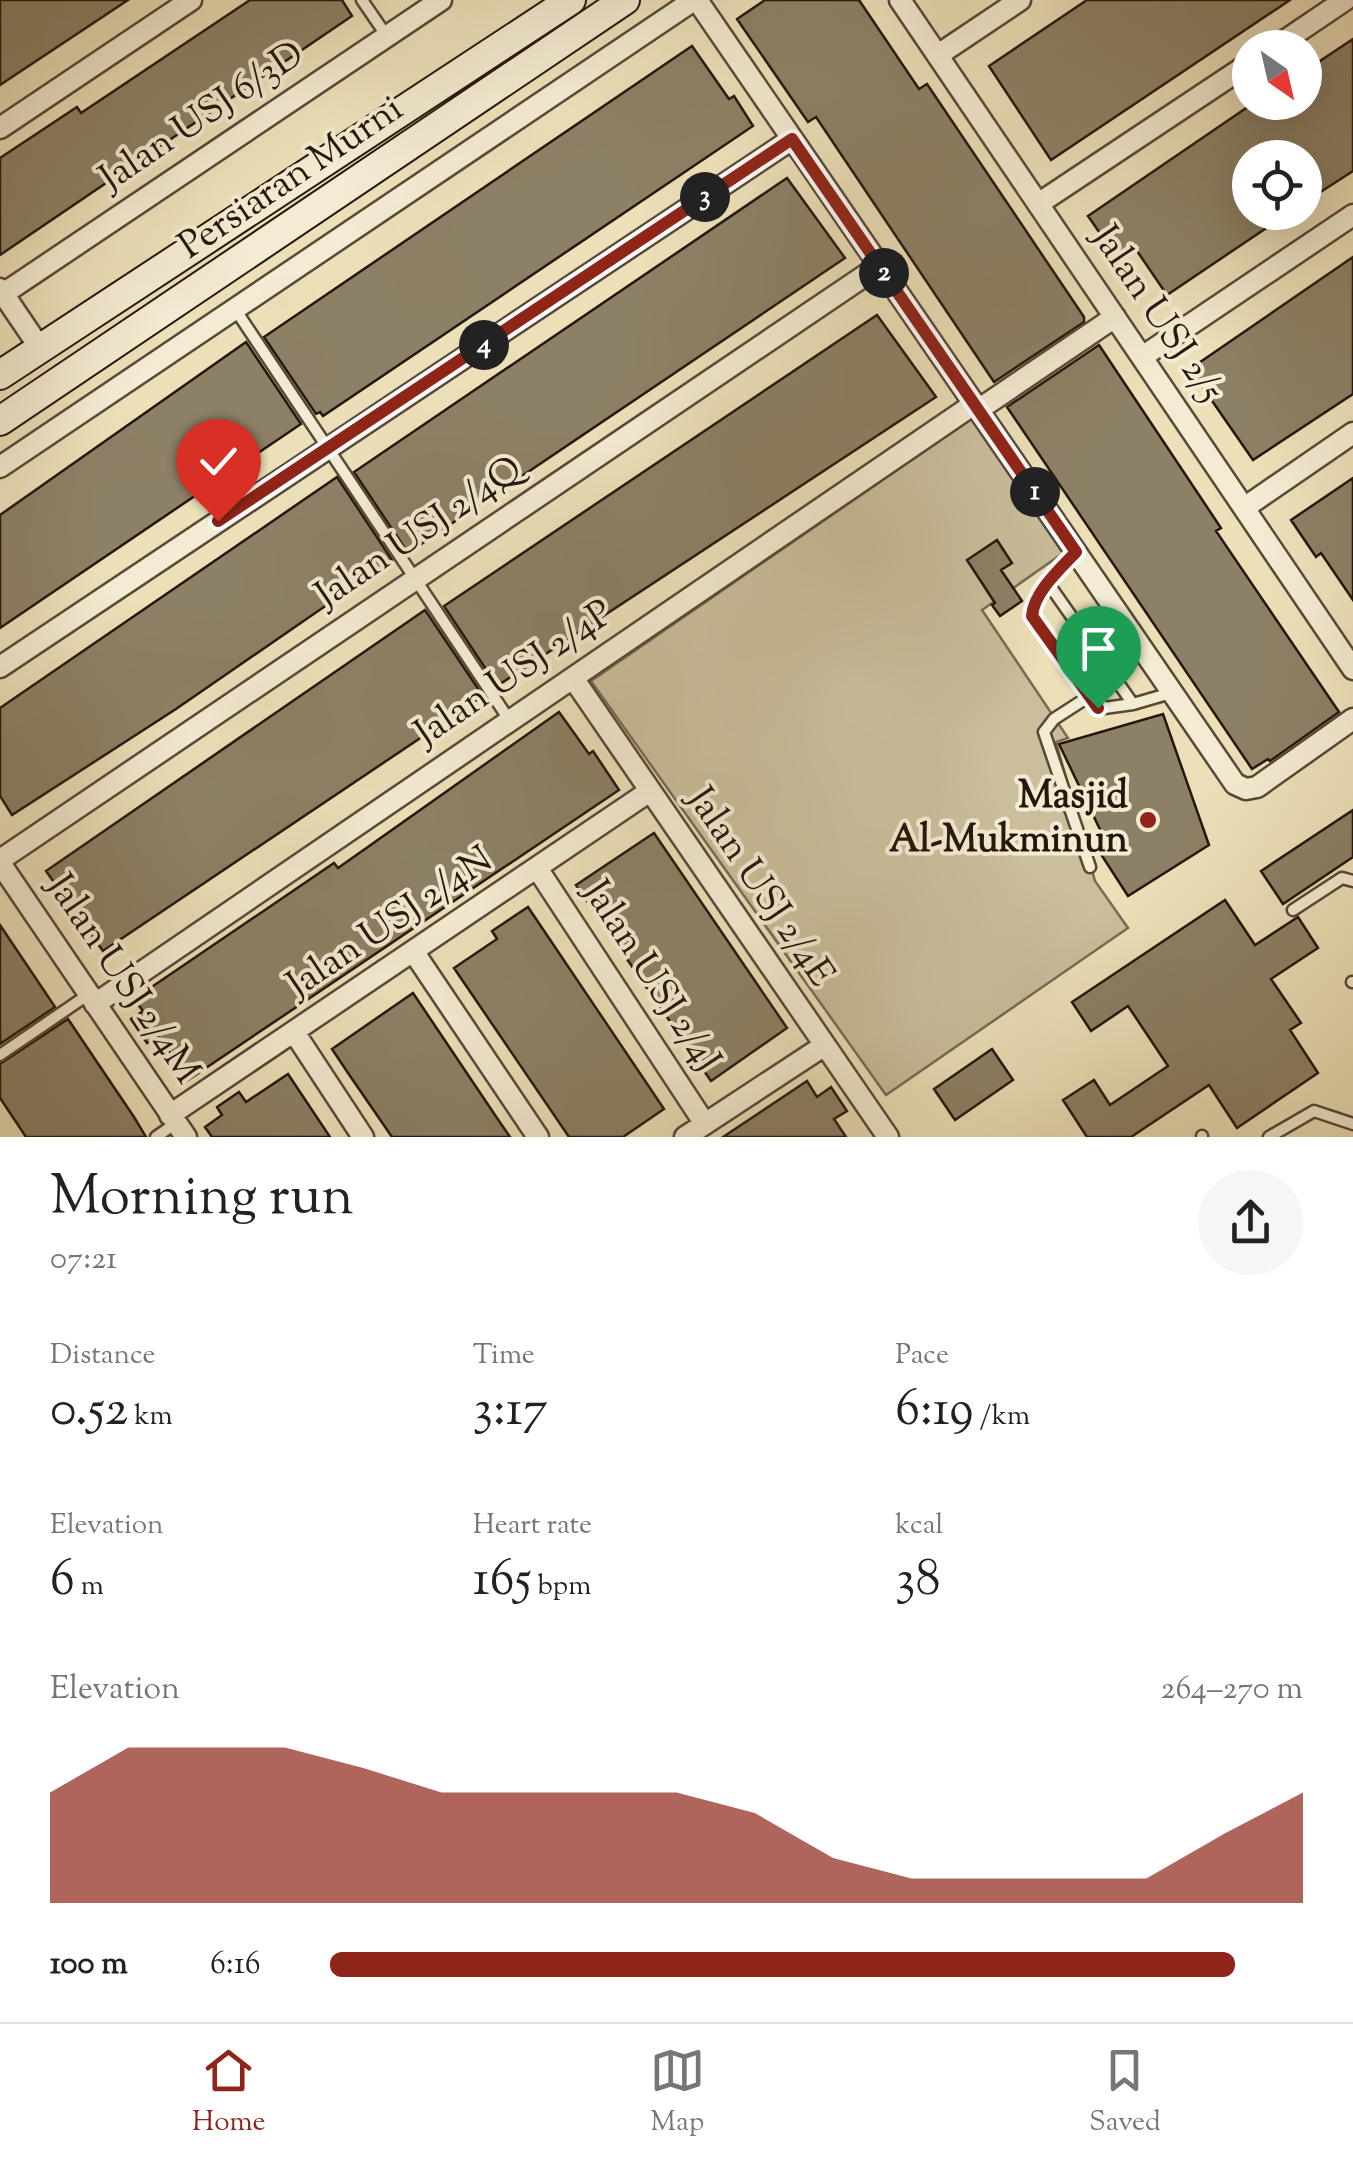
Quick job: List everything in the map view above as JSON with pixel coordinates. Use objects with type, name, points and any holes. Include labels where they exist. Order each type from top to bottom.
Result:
[{"type":"main road","name":"Persiaran Murni","points":[[0,421],[625,0]]},
{"type":"main road","name":"Persiaran Murni","points":[[0,375],[560,4]]},
{"type":"street","points":[[0,128],[191,0]]},
{"type":"street","name":"Jalan USJ 6/3D","points":[[2,292],[441,0]]},
{"type":"street","points":[[0,467],[696,0],[1235,784],[1246,790],[1257,787],[1353,719]]},
{"type":"street","name":"Jalan USJ 2/5","points":[[900,0],[1351,662]]},
{"type":"street","points":[[938,55],[1020,0]]},
{"type":"street","points":[[1301,30],[1345,0]]},
{"type":"street","points":[[1038,204],[1232,75]]},
{"type":"street","points":[[0,667],[792,139]]},
{"type":"street","points":[[1142,357],[1353,215]]},
{"type":"street","name":"Jalan USJ 2/4Q","points":[[0,861],[880,266]]},
{"type":"street","points":[[2,292],[40,348]]},
{"type":"street","name":"Jalan USJ 2/4P","points":[[92,999],[1115,317]]},
{"type":"street","points":[[1244,508],[1353,433]]},
{"type":"street","name":"Jalan USJ 2/4E","points":[[573,678],[888,1137]]},
{"type":"street","name":"Jalan USJ 2/4N","points":[[178,1125],[294,1032],[650,791]]},
{"type":"street","name":"Jalan USJ 2/4M","points":[[0,861],[178,1125]]},
{"type":"street","name":"Jalan USJ 2/4J","points":[[537,868],[704,1124]]},
{"type":"street","points":[[413,951],[538,1137]]},
{"type":"street","points":[[294,1032],[363,1137]]},
{"type":"street","points":[[685,1137],[825,1045]]},
{"type":"lane","points":[[362,0],[387,36]]},
{"type":"lane","points":[[235,309],[510,720]]},
{"type":"lane","points":[[1076,552],[1032,606],[1032,616],[1088,698],[1098,708],[1134,704],[1172,692]]},
{"type":"lane","points":[[1048,583],[1134,704]]},
{"type":"lane","points":[[1088,698],[1054,719],[1044,732],[1090,868]]},
{"type":"lane","points":[[1294,910],[1342,878],[1353,881]]},
{"type":"lane","points":[[0,1055],[92,999]]},
{"type":"lane","points":[[1269,1137],[1314,1111],[1353,1124]]},
{"type":"lane","points":[[156,1137],[178,1125]]},
{"type":"shaded area","points":[[974,417],[1066,551],[982,610],[1068,738],[1056,742],[1095,881],[1128,928],[886,1095],[591,681]]},
{"type":"building","points":[[0,0],[128,0],[0,85]]},
{"type":"building","points":[[250,0],[342,0],[352,16],[0,255],[0,158],[77,107],[81,113]]},
{"type":"building","points":[[765,0],[859,0],[919,89],[927,84],[1084,322],[994,382],[816,117],[808,122],[737,19]]},
{"type":"building","points":[[1087,0],[1290,0],[1245,30],[1232,30],[1232,39],[1051,160],[989,66]]},
{"type":"building","points":[[1353,39],[1353,171],[1322,191],[1322,140],[1232,140],[1232,230],[1263,230],[1167,295],[1135,248],[1118,259],[1088,216],[1232,118],[1322,120],[1322,60]]},
{"type":"building","points":[[692,46],[729,99],[734,96],[753,126],[323,416],[320,412],[316,414],[264,337]]},
{"type":"building","points":[[787,178],[845,258],[414,549],[412,546],[406,550],[354,472]]},
{"type":"building","points":[[1353,257],[1353,394],[1253,460],[1190,369]]},
{"type":"building","points":[[877,315],[936,397],[497,686],[444,606]]},
{"type":"building","points":[[246,342],[301,424],[0,628],[0,515]]},
{"type":"building","points":[[1099,345],[1221,528],[1216,531],[1339,712],[1270,761],[1252,769],[1007,407]]},
{"type":"building","points":[[337,477],[392,560],[176,709],[12,815],[0,796],[0,708]]},
{"type":"building","points":[[1353,478],[1353,600],[1321,553],[1316,557],[1291,520]]},
{"type":"building","points":[[997,540],[1012,563],[1001,570],[1022,601],[1000,616],[967,560]]},
{"type":"building","points":[[425,610],[483,696],[103,951],[46,871]]},
{"type":"building","points":[[559,712],[589,754],[593,751],[619,790],[188,1080],[158,1036],[147,1043],[131,1019],[143,1011],[134,999],[334,863],[338,868]]},
{"type":"building","name":"Masjid Al-Mukminun","points":[[1163,714],[1209,845],[1128,896],[1095,845],[1105,840],[1059,744]]},
{"type":"building","points":[[1353,810],[1353,857],[1283,904],[1261,871]]},
{"type":"building","points":[[654,833],[787,1028],[711,1081],[576,885]]},
{"type":"building","points":[[1225,900],[1255,945],[1298,917],[1318,948],[1271,979],[1301,1023],[1290,1030],[1318,1073],[1237,1128],[1209,1085],[1131,1137],[1087,1137],[1063,1100],[1094,1080],[1110,1105],[1168,1066],[1128,1006],[1091,1031],[1072,1002]]},
{"type":"building","points":[[528,907],[664,1109],[623,1137],[569,1137],[454,968],[497,939],[492,931]]},
{"type":"building","points":[[0,925],[55,1007],[0,1044]]},
{"type":"building","points":[[413,993],[510,1137],[392,1137],[348,1073],[332,1049]]},
{"type":"building","points":[[68,1019],[146,1137],[26,1137],[0,1098],[0,1064]]},
{"type":"building","points":[[992,1049],[1013,1080],[955,1120],[934,1089]]},
{"type":"building","points":[[288,1074],[330,1137],[212,1137],[205,1127],[222,1115],[217,1107],[239,1092],[246,1102]]},
{"type":"building","points":[[807,1081],[817,1097],[831,1087],[847,1111],[834,1119],[846,1137],[723,1137]]},
{"type":"place","name":"Masjid Al-Mukminun","points":[[1148,820]]},
{"type":"route","points":[[218,521],[792,139],[1076,552],[1048,583],[1031,612],[1098,708]]}]
